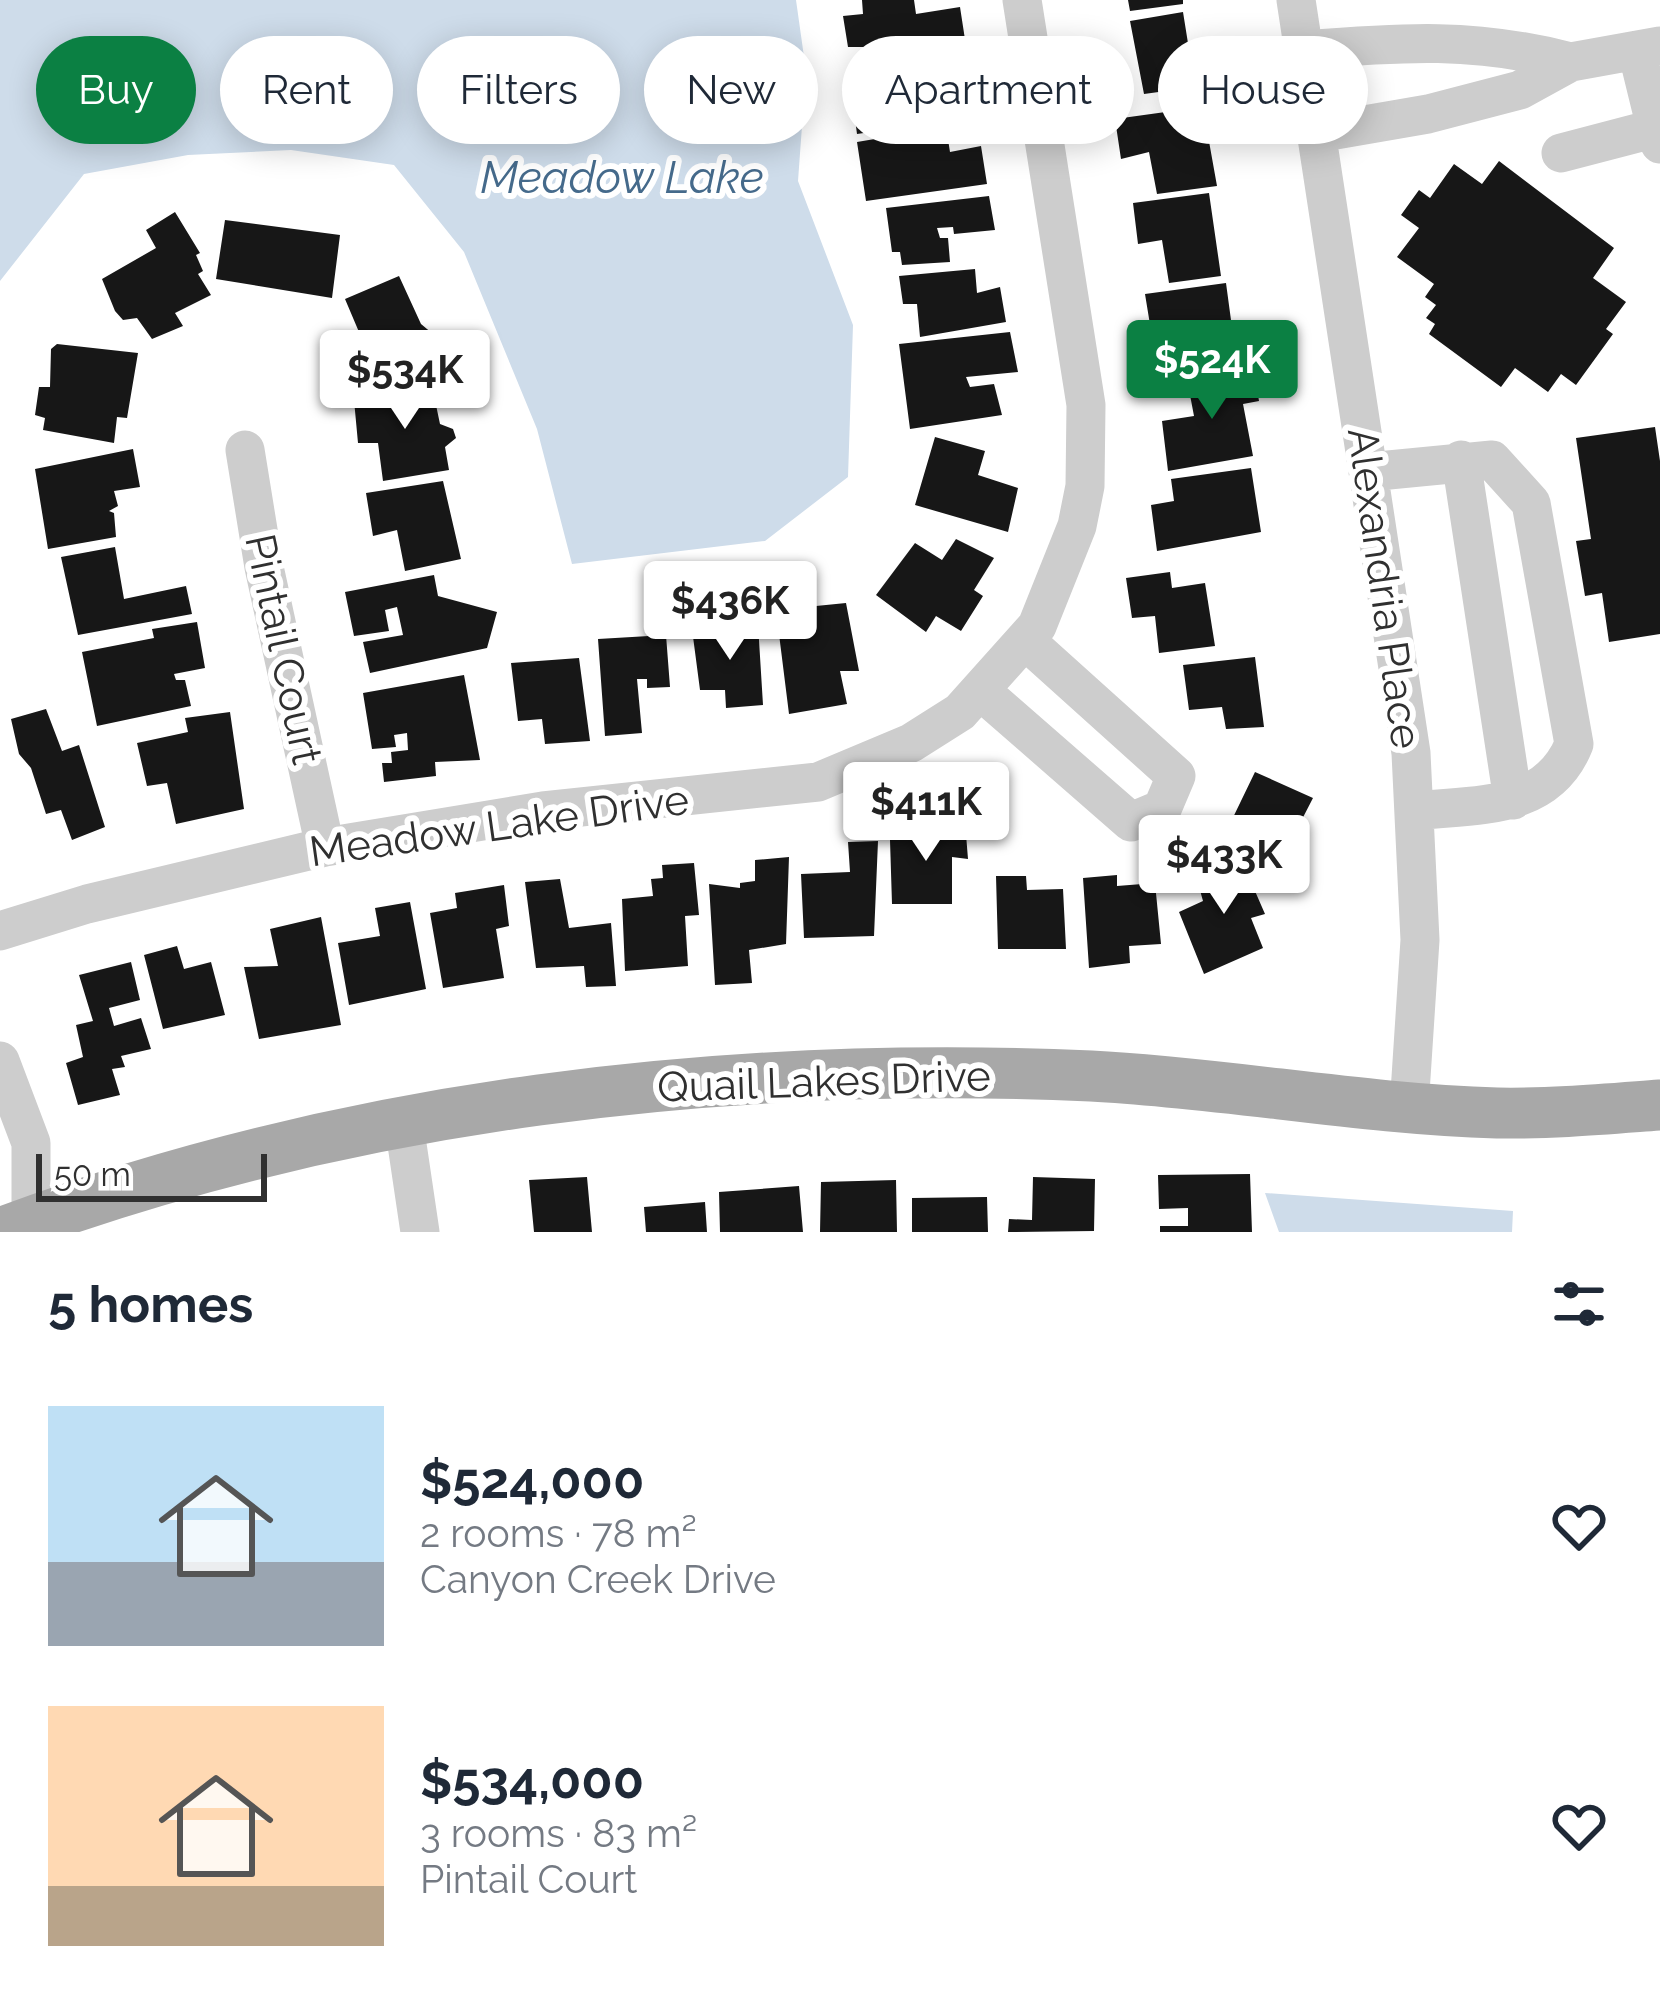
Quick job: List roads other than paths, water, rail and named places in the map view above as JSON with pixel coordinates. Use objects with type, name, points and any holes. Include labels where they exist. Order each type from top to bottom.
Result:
[{"type":"main road","name":"Quail Lakes Drive","points":[[11,1216],[404,1124],[606,1090],[897,1072],[1093,1076],[1500,1113],[1660,1105]]},
{"type":"street","name":"Meadow Lake Drive","points":[[0,932],[110,898],[325,848],[543,811],[818,782],[911,743],[982,692],[1026,641],[1053,592],[1077,526],[1088,446],[1022,0]]},
{"type":"street","name":"Alexandria Place","points":[[1296,0],[1302,36]]},
{"type":"street","points":[[1368,45],[1502,44],[1571,62]]},
{"type":"street","points":[[1368,124],[1520,90],[1571,62],[1649,48],[1657,133],[1561,153]]},
{"type":"street","name":"Alexandria Place","points":[[1320,144],[1415,812],[1420,940],[1409,1108]]},
{"type":"street","name":"Pintail Court","points":[[245,450],[264,567],[325,848]]},
{"type":"street","points":[[1461,460],[1513,800]]},
{"type":"street","points":[[1368,472],[1492,460],[1516,480],[1531,503],[1574,744],[1565,766],[1544,789],[1513,800],[1415,812]]},
{"type":"street","points":[[982,692],[1131,822],[1162,809],[1176,776],[1026,641]]},
{"type":"street","points":[[0,1061],[31,1143],[11,1216]]},
{"type":"street","points":[[404,1124],[420,1232]]},
{"type":"water","name":"Meadow Lake","points":[[0,0],[796,0],[801,36],[644,36],[644,144],[801,144],[798,181],[853,325],[848,477],[765,541],[572,564],[537,429],[464,252],[394,165],[291,150],[188,155],[84,174],[0,281]]},
{"type":"water","points":[[1265,1193],[1513,1211],[1512,1232],[1279,1232]]}]
